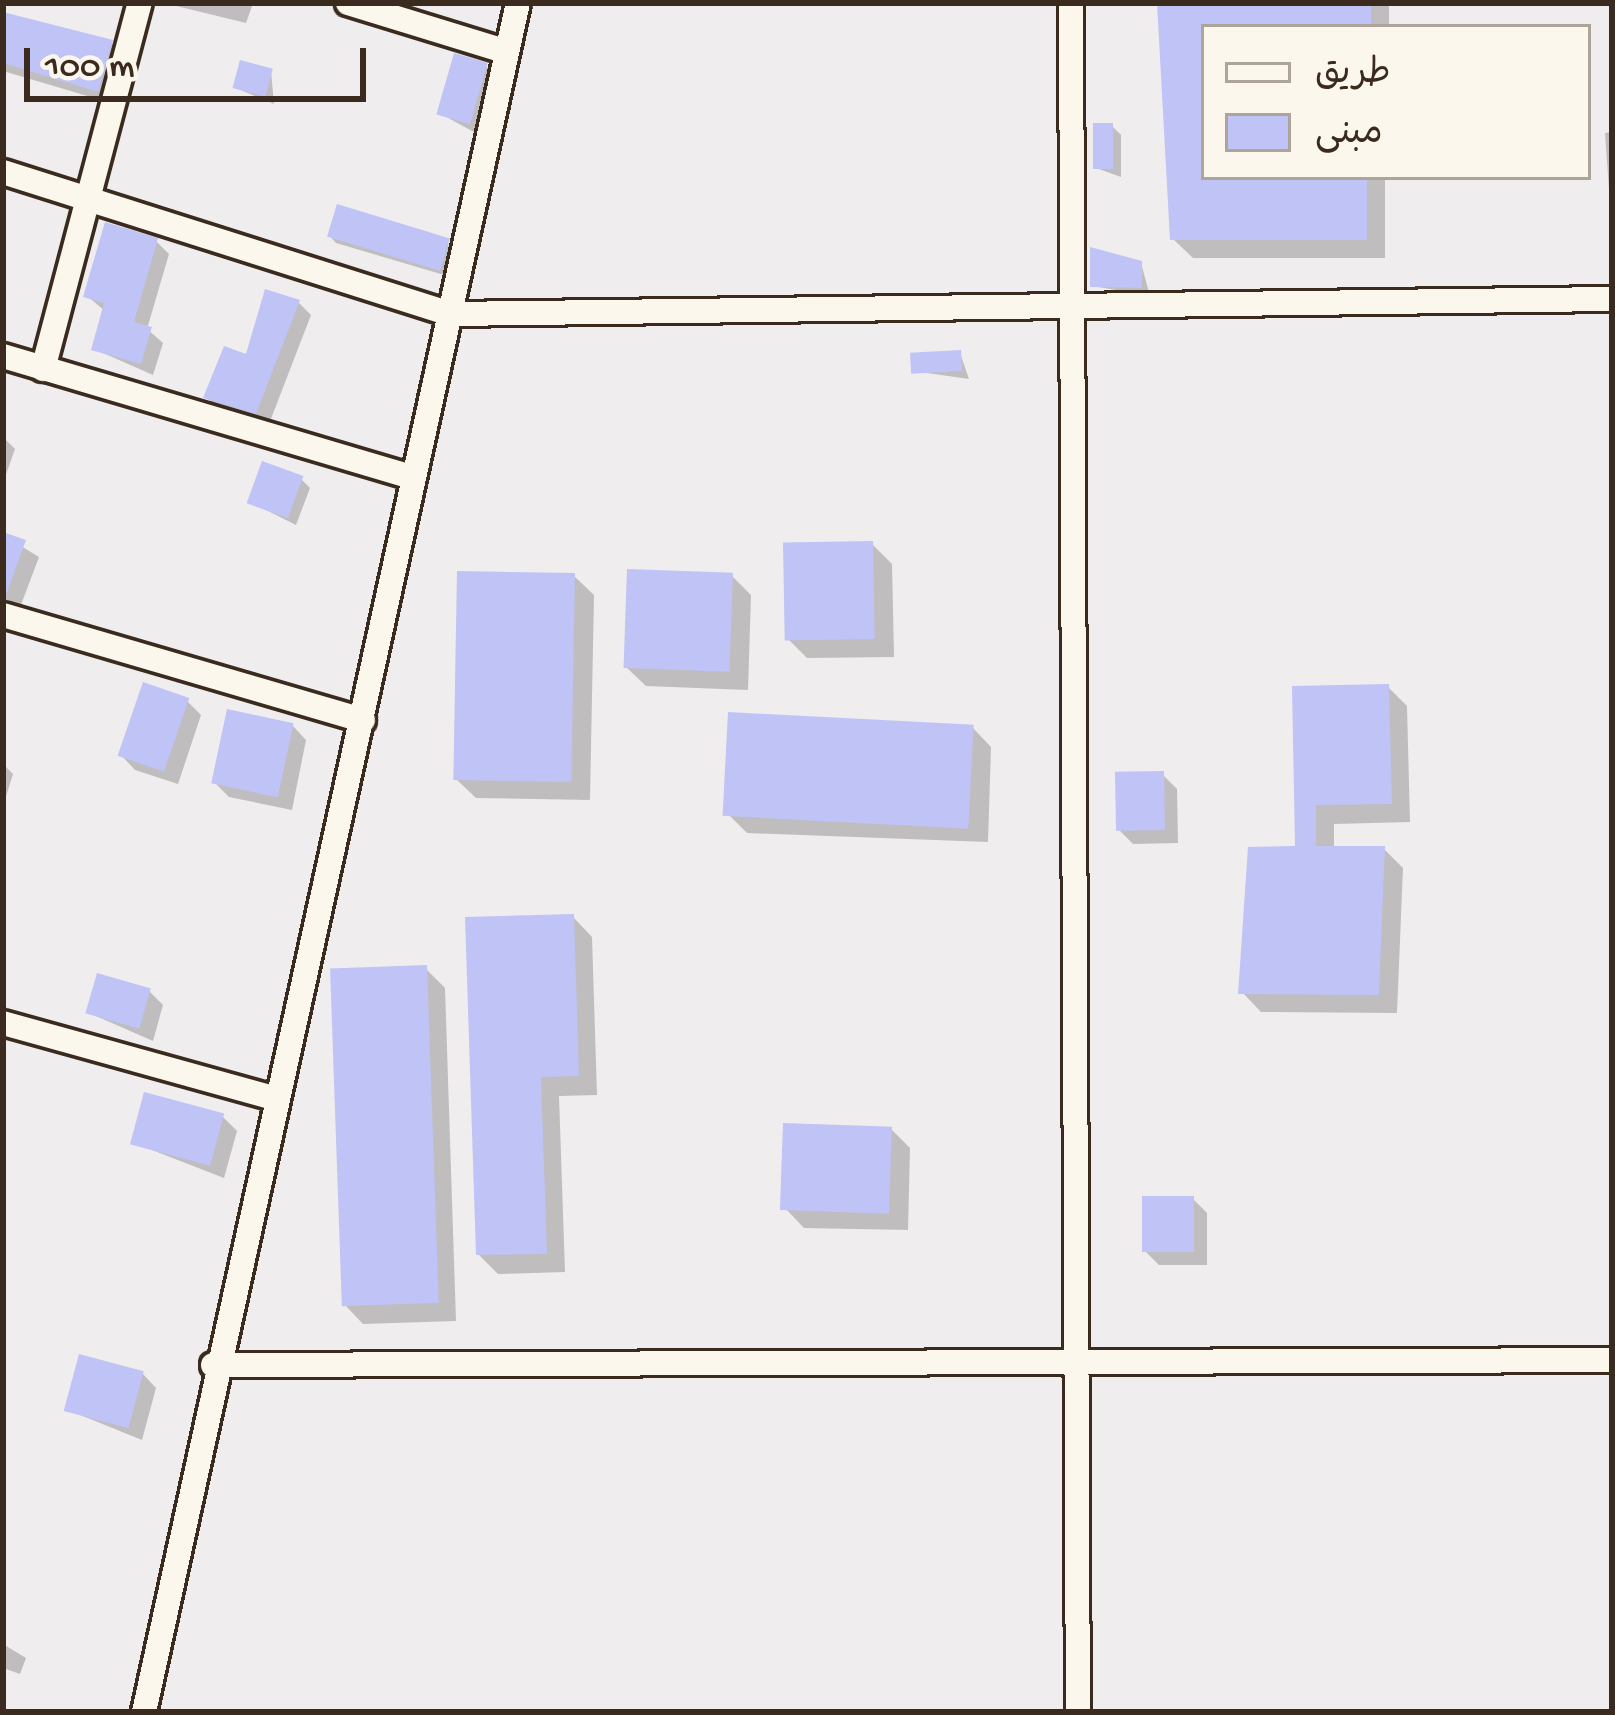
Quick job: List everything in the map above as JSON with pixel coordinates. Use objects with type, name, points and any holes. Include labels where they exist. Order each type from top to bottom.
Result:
[{"type":"street","points":[[43,369],[85,196],[140,3]]},
{"type":"street","points":[[348,3],[507,52]]},
{"type":"street","points":[[144,1712],[213,1365],[363,720],[408,476],[450,314],[518,3]]},
{"type":"street","points":[[1071,3],[1076,306],[1078,1712]]},
{"type":"street","points":[[3,172],[450,314],[1612,299]]},
{"type":"street","points":[[3,356],[408,476]]},
{"type":"street","points":[[3,615],[363,720]]},
{"type":"street","points":[[3,1023],[273,1098]]},
{"type":"street","points":[[213,1365],[1078,1368],[1612,1360]]},
{"type":"building","points":[[1157,3],[1371,3],[1371,24],[1201,24],[1201,180],[1367,180],[1367,240],[1170,240]]},
{"type":"building","points":[[3,12],[113,40],[98,92],[3,63]]},
{"type":"building","points":[[454,53],[488,63],[470,124],[436,115]]},
{"type":"building","points":[[240,60],[273,69],[265,97],[232,88]]},
{"type":"building","points":[[1093,123],[1113,123],[1113,169],[1093,169]]},
{"type":"building","points":[[337,204],[450,238],[440,271],[327,237]]},
{"type":"building","points":[[105,222],[158,238],[134,322],[152,327],[141,364],[91,350],[104,303],[83,297]]},
{"type":"building","points":[[1090,247],[1142,261],[1142,288],[1090,287]]},
{"type":"building","points":[[265,289],[300,300],[256,414],[203,398],[224,346],[246,354]]},
{"type":"building","points":[[961,350],[962,371],[911,374],[910,353]]},
{"type":"building","points":[[262,461],[303,476],[288,518],[247,503]]},
{"type":"building","points":[[3,532],[26,540],[5,598],[3,597]]},
{"type":"building","points":[[873,541],[875,639],[785,641],[783,543]]},
{"type":"building","points":[[627,569],[733,573],[729,672],[624,668]]},
{"type":"building","points":[[457,571],[575,573],[571,782],[453,780]]},
{"type":"building","points":[[143,682],[189,698],[164,772],[118,756]]},
{"type":"building","points":[[1389,684],[1392,804],[1316,805],[1316,846],[1385,846],[1379,995],[1238,994],[1248,847],[1295,846],[1292,686]]},
{"type":"building","points":[[227,709],[294,723],[278,797],[211,783]]},
{"type":"building","points":[[728,712],[974,725],[968,829],[723,816]]},
{"type":"building","points":[[1164,771],[1165,830],[1116,831],[1115,772]]},
{"type":"building","points":[[574,914],[579,1076],[541,1077],[547,1254],[476,1255],[465,917]]},
{"type":"building","points":[[427,965],[439,1303],[342,1306],[330,968]]},
{"type":"building","points":[[97,973],[151,988],[139,1029],[85,1013]]},
{"type":"building","points":[[144,1092],[224,1113],[210,1166],[130,1144]]},
{"type":"building","points":[[783,1123],[892,1127],[889,1214],[780,1210]]},
{"type":"building","points":[[1142,1196],[1194,1196],[1194,1252],[1142,1252]]},
{"type":"building","points":[[79,1354],[144,1371],[128,1428],[64,1411]]}]
